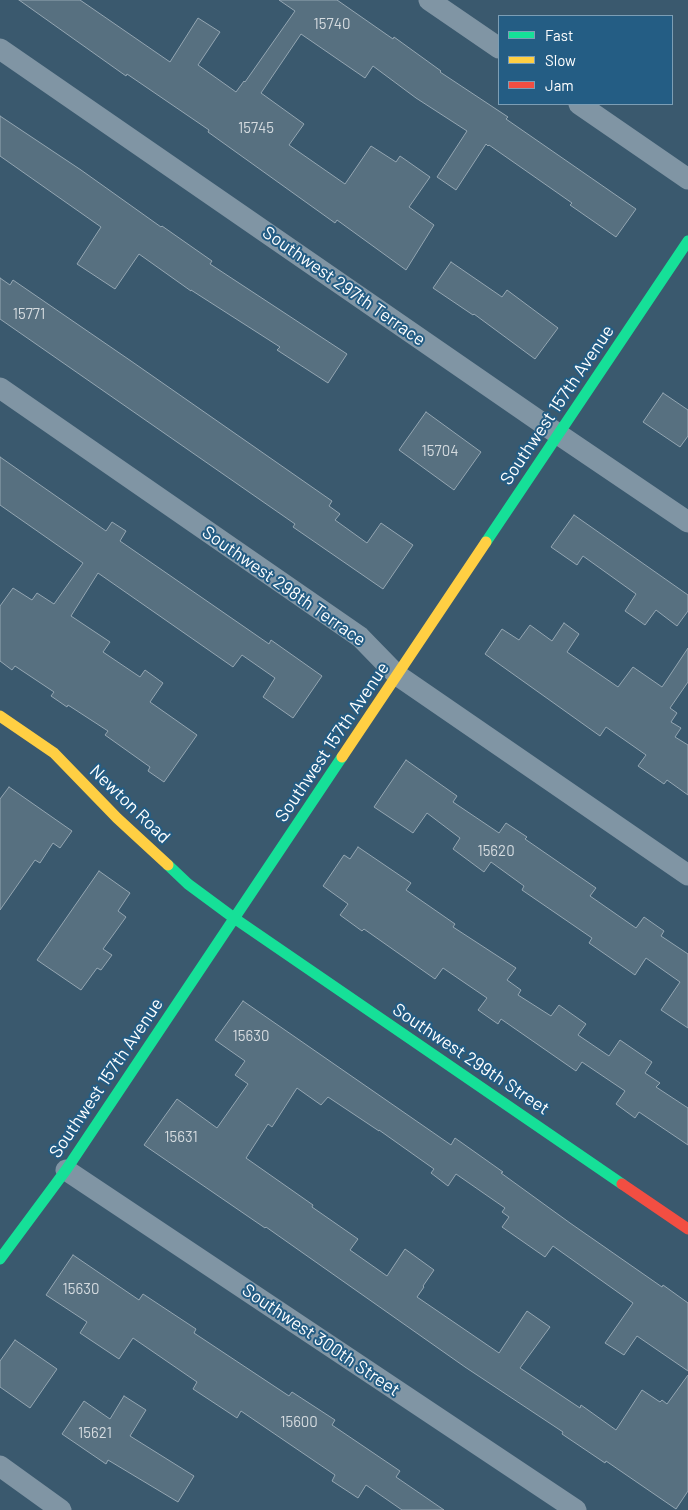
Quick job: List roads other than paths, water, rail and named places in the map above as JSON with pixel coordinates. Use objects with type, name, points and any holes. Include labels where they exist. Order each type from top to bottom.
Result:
[{"type":"street","points":[[429,0],[498,47]]},
{"type":"street","name":"Southwest 297th Terrace","points":[[0,49],[688,522]]},
{"type":"street","points":[[580,105],[688,179]]},
{"type":"street","name":"Southwest 157th Avenue","points":[[0,1259],[66,1170],[688,241]]},
{"type":"street","name":"Southwest 298th Terrace","points":[[0,388],[360,637],[397,675],[688,875]]},
{"type":"street","name":"Newton Road","points":[[0,716],[54,753],[117,818],[188,884],[234,918]]},
{"type":"street","name":"Southwest 299th Street","points":[[234,918],[688,1229]]},
{"type":"street","name":"Southwest 300th Street","points":[[66,1170],[576,1510]]},
{"type":"street","points":[[0,1466],[62,1510]]}]
